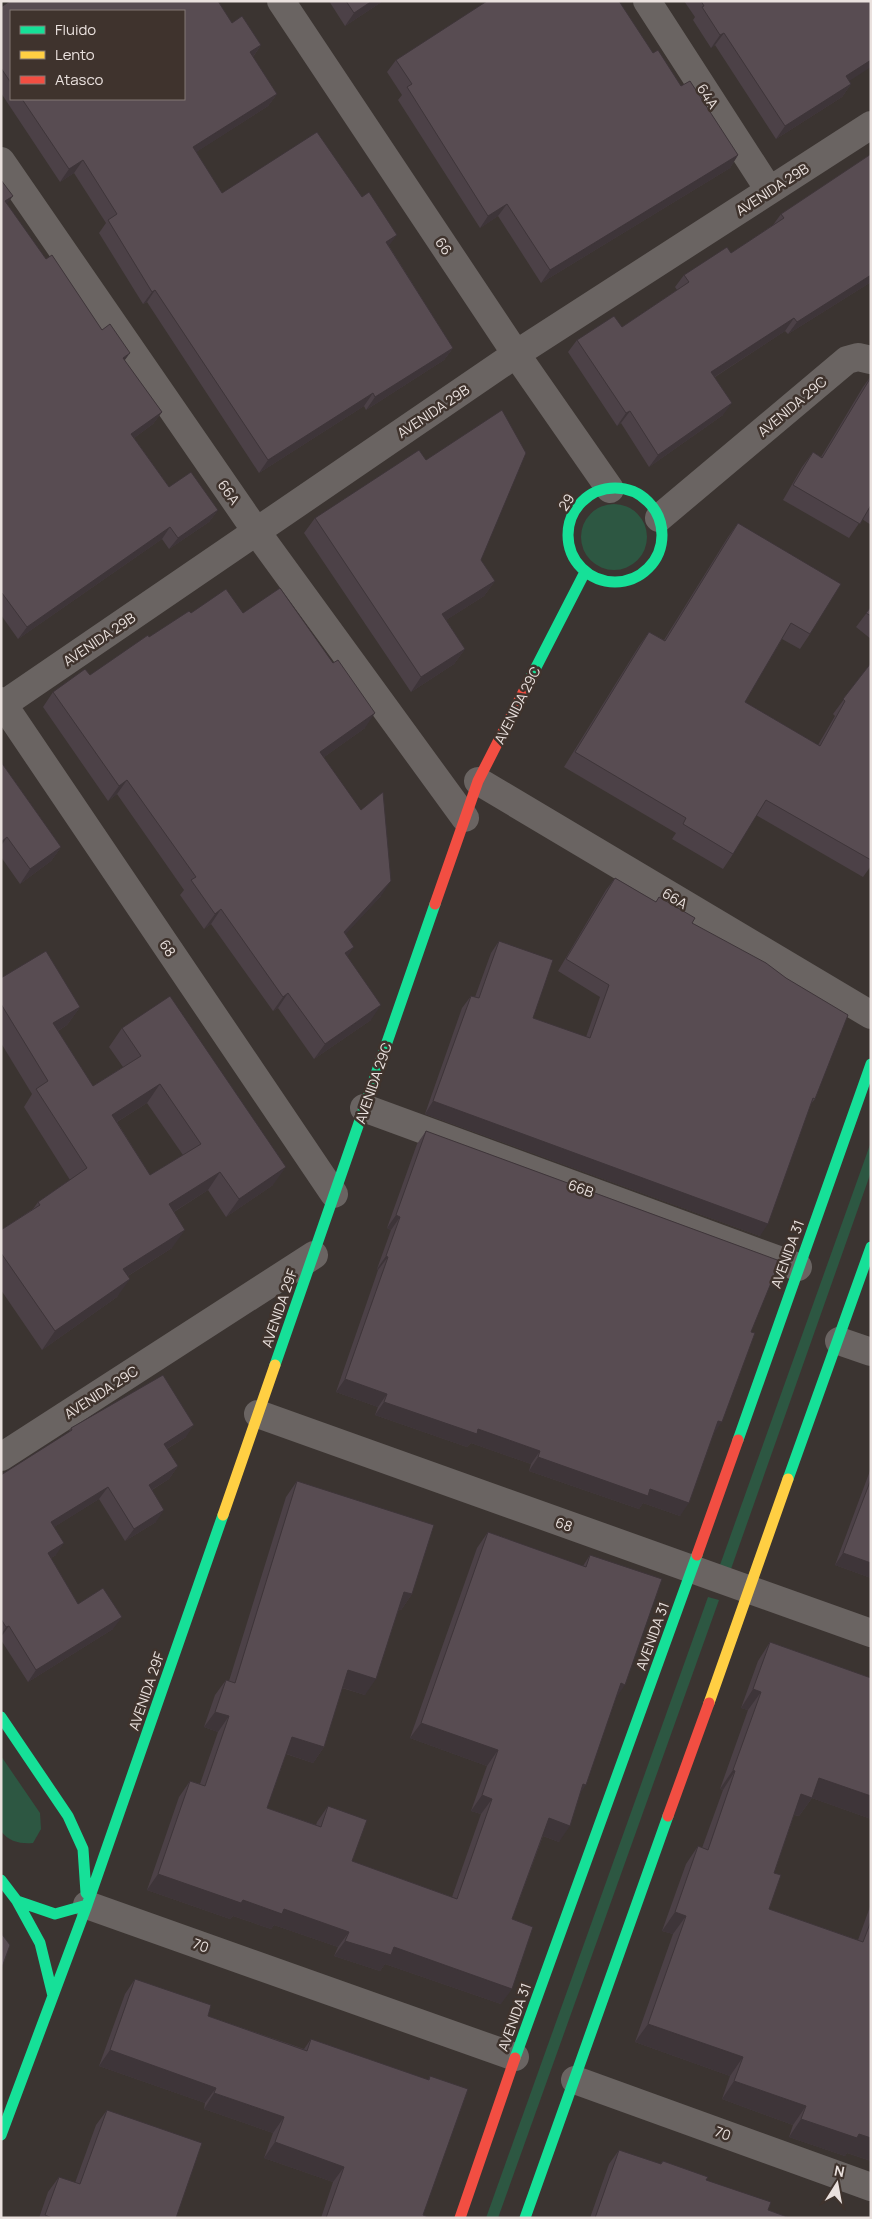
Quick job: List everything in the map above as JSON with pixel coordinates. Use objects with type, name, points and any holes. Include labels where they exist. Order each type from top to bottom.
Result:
[{"type":"main road","points":[[584,572],[599,580],[615,582],[631,580],[644,572],[654,562],[661,548],[662,532],[659,518],[651,505],[639,495],[625,489],[610,489]]},
{"type":"main road","name":"29","points":[[584,572],[574,559],[568,544],[568,527],[573,513],[583,501],[595,492],[610,489]]},
{"type":"main road","name":"AVENIDA 29C","points":[[314,1255],[478,781],[584,572]]},
{"type":"main road","name":"AVENIDA 31","points":[[460,2218],[515,2057],[692,1570],[871,1064]]},
{"type":"main road","points":[[525,2218],[871,1247]]},
{"type":"main road","name":"AVENIDA 29F","points":[[1,2135],[87,1904],[314,1255]]},
{"type":"main road","points":[[1,1716],[68,1816],[83,1849],[87,1904],[55,1914],[17,1901]]},
{"type":"main road","points":[[1,1880],[17,1901],[40,1943],[53,1996]]},
{"type":"street","name":"66","points":[[281,1],[516,354],[610,489]]},
{"type":"street","name":"64A","points":[[646,1],[769,190]]},
{"type":"street","name":"AVENIDA 29B","points":[[2,704],[516,354],[871,125]]},
{"type":"street","name":"66A","points":[[1,161],[256,531],[465,818]]},
{"type":"street","name":"AVENIDA 29C","points":[[659,518],[847,360],[865,358]]},
{"type":"street","name":"68","points":[[2,704],[334,1194]]},
{"type":"street","name":"66A","points":[[478,781],[871,1015]]},
{"type":"street","name":"66B","points":[[364,1108],[798,1267]]},
{"type":"street","name":"AVENIDA 29C","points":[[1,1457],[314,1255]]},
{"type":"street","points":[[839,1341],[871,1352]]},
{"type":"street","name":"68","points":[[258,1414],[871,1633]]},
{"type":"street","name":"70","points":[[87,1904],[515,2057]]},
{"type":"street","name":"70","points":[[575,2080],[871,2187]]},
{"type":"green space","points":[[620,504],[638,513],[645,524],[647,537],[645,550],[638,561],[627,568],[608,570],[590,561],[583,550],[581,531],[590,513],[601,506]]},
{"type":"green space","points":[[871,1142],[871,1172],[731,1569],[720,1565]]},
{"type":"green space","points":[[708,1597],[719,1600],[498,2218],[486,2218]]},
{"type":"green space","points":[[1,1756],[40,1813],[41,1829],[33,1843],[24,1843],[8,1838],[1,1831]]},
{"type":"building","points":[[10,1],[218,1],[232,23],[242,16],[261,45],[250,52],[277,94],[193,147],[222,193],[317,132],[362,197],[369,192],[397,235],[386,242],[453,348],[375,397],[373,393],[268,460],[155,290],[152,292],[108,220],[117,214],[83,160],[69,169],[23,100],[185,100],[185,10],[10,10],[10,82],[1,68],[1,7]]},
{"type":"building","points":[[346,1],[372,1],[354,13]]},
{"type":"building","points":[[487,1],[619,1],[653,53],[658,50],[681,86],[690,81],[738,155],[550,270],[507,204],[488,216],[407,87],[412,84],[396,60]]},
{"type":"building","points":[[701,1],[871,1],[871,60],[846,76],[851,84],[785,126],[724,33],[720,35],[702,7],[704,6]]},
{"type":"building","points":[[871,154],[871,275],[797,322],[794,318],[711,372],[732,403],[658,455],[630,411],[626,413],[577,340],[614,316],[622,327],[689,282],[684,275],[727,247],[731,253],[784,218],[781,214]]},
{"type":"building","points":[[1,180],[13,196],[5,201],[46,259],[52,255],[102,330],[110,324],[130,353],[123,358],[162,412],[131,434],[169,487],[191,472],[218,510],[178,538],[170,527],[27,627],[1,594]]},
{"type":"building","points":[[871,377],[871,505],[860,524],[793,485],[813,452],[822,458]]},
{"type":"building","points":[[502,410],[526,453],[481,560],[495,581],[442,614],[465,649],[421,677],[315,518],[419,450],[426,460]]},
{"type":"building","points":[[738,523],[841,584],[810,634],[791,623],[745,702],[820,746],[845,701],[843,699],[871,663],[871,860],[766,800],[733,854],[683,824],[686,818],[575,752],[649,632],[665,641]]},
{"type":"building","points":[[280,588],[333,663],[338,660],[375,713],[320,752],[361,810],[383,792],[391,881],[344,932],[354,947],[345,953],[381,1005],[325,1044],[288,993],[283,997],[221,909],[215,914],[191,880],[196,877],[127,780],[119,786],[53,692],[85,669],[90,675],[148,635],[149,637],[189,611],[191,613],[226,589],[243,613]]},
{"type":"building","points":[[871,607],[871,616],[866,613]]},
{"type":"building","points":[[1,762],[61,847],[30,869],[7,837],[1,842]]},
{"type":"building","points":[[615,878],[656,902],[659,897],[695,918],[692,923],[766,963],[786,978],[848,1015],[815,1099],[813,1098],[768,1224],[433,1101],[471,996],[479,998],[499,941],[553,960],[533,1018],[590,1038],[609,985],[566,959]]},
{"type":"building","points":[[46,951],[80,1007],[53,1023],[93,1086],[141,1056],[122,1028],[170,996],[286,1167],[239,1199],[220,1172],[169,1204],[185,1230],[123,1269],[130,1279],[55,1331],[1,1253],[1,1230],[40,1205],[38,1202],[87,1168],[36,1089],[48,1081],[1,1004],[1,978]],"holes":[[[160,1084],[201,1144],[150,1175],[112,1115]]]},
{"type":"building","points":[[426,1131],[780,1261],[751,1332],[755,1333],[722,1422],[718,1421],[689,1503],[650,1489],[648,1496],[538,1457],[540,1451],[478,1429],[477,1434],[384,1402],[387,1394],[345,1379],[388,1257],[386,1256],[400,1217],[396,1215]]},
{"type":"building","points":[[163,1375],[194,1425],[164,1444],[178,1466],[149,1485],[164,1510],[134,1529],[108,1487],[51,1522],[64,1543],[48,1553],[78,1604],[103,1588],[122,1617],[36,1670],[9,1626],[6,1627],[1,1619],[1,1475],[72,1430],[71,1428]]},
{"type":"building","points":[[871,1479],[871,1563],[843,1553]]},
{"type":"building","points":[[297,1481],[434,1525],[412,1594],[404,1592],[376,1679],[348,1670],[324,1747],[292,1737],[267,1808],[321,1827],[328,1806],[367,1820],[352,1861],[457,1899],[492,1799],[482,1795],[498,1750],[421,1723],[488,1532],[586,1567],[590,1555],[662,1579],[625,1685],[621,1683],[586,1785],[583,1784],[570,1826],[549,1818],[512,1919],[533,1927],[512,1989],[394,1947],[391,1955],[345,1941],[349,1932],[284,1909],[282,1914],[243,1900],[241,1903],[158,1874],[190,1781],[205,1786],[229,1716],[215,1712],[226,1680],[235,1683]]},
{"type":"building","points":[[770,1642],[871,1678],[871,1796],[819,1778],[812,1798],[801,1794],[774,1873],[781,1875],[769,1909],[863,1942],[871,1921],[871,2138],[859,2134],[857,2138],[801,2119],[806,2106],[734,2081],[743,2057],[648,2024],[686,1916],[675,1912],[698,1846],[708,1850],[735,1771],[733,1770],[761,1692],[753,1689]]},
{"type":"building","points":[[1,1933],[10,1945],[1,1970]]},
{"type":"building","points":[[135,1979],[211,2005],[208,2016],[307,2051],[311,2039],[429,2080],[430,2076],[468,2089],[423,2215],[428,2217],[326,2218],[344,2167],[275,2142],[284,2117],[214,2093],[216,2088],[110,2050]]},
{"type":"building","points":[[107,2110],[202,2143],[176,2218],[52,2218],[45,2215],[59,2177],[80,2184]]},
{"type":"building","points":[[619,2150],[661,2164],[663,2161],[708,2177],[706,2180],[771,2202],[768,2210],[790,2218],[595,2218]]},
{"type":"traffic: fast","points":[[615,488],[633,492],[648,502],[658,517],[662,535],[658,553],[648,568],[633,578],[615,582],[597,578],[582,568],[572,553],[568,535],[572,517],[582,502],[597,492],[615,488]]},
{"type":"traffic: fast","points":[[529,681],[585,572]]},
{"type":"traffic: fast","points":[[275,1365],[435,904]]},
{"type":"traffic: fast","points":[[738,1440],[871,1064]]},
{"type":"traffic: fast","points":[[788,1479],[871,1247]]},
{"type":"traffic: fast","points":[[1,2135],[87,1905],[223,1515]]},
{"type":"traffic: fast","points":[[515,2058],[697,1555]]},
{"type":"traffic: fast","points":[[1,1717],[68,1816],[83,1849],[86,1893]]},
{"type":"traffic: fast","points":[[525,2218],[668,1816]]},
{"type":"traffic: fast","points":[[1,1880],[17,1901],[40,1943],[53,1996]]},
{"type":"traffic: fast","points":[[17,1901],[55,1914],[87,1905]]},
{"type":"traffic: slow","points":[[223,1515],[275,1365]]},
{"type":"traffic: slow","points":[[709,1703],[788,1479]]},
{"type":"traffic: jam","points":[[435,904],[478,781],[529,681]]},
{"type":"traffic: jam","points":[[697,1555],[738,1440]]},
{"type":"traffic: jam","points":[[668,1816],[709,1703]]},
{"type":"traffic: jam","points":[[460,2218],[515,2058]]}]
